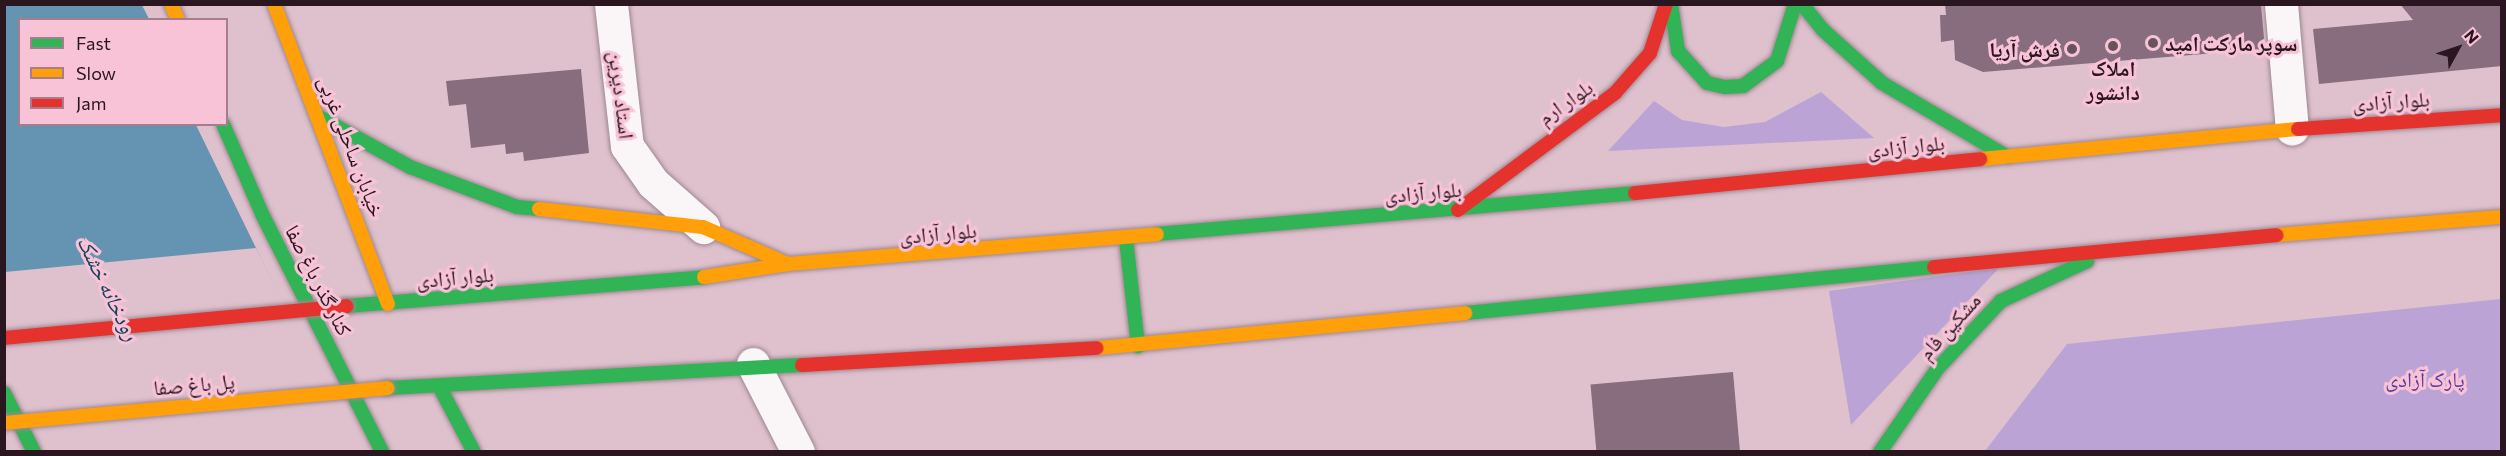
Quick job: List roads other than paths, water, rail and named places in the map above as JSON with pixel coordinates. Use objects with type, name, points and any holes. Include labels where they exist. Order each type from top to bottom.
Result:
[{"type":"main road","points":[[171,4],[177,18]]},
{"type":"main road","name":"خیابان ساحلی غربی","points":[[274,4],[321,118],[388,304]]},
{"type":"main road","name":"بلوار ارم","points":[[1458,210],[1615,93],[1650,53],[1666,4]]},
{"type":"main road","points":[[1671,4],[1678,51],[1707,83],[1725,87],[1743,86],[1777,61],[1795,4]]},
{"type":"main road","points":[[1802,4],[1823,30],[1882,84],[2008,157]]},
{"type":"main road","name":"بلوار آزادی","points":[[4,339],[347,306],[720,276],[788,264],[1126,239],[1458,210],[2292,129],[2502,115]]},
{"type":"main road","points":[[321,118],[411,167],[517,207],[703,227],[788,264]]},
{"type":"main road","name":"کنار گذر باغ صفا","points":[[224,126],[263,216],[382,452]]},
{"type":"main road","points":[[474,452],[439,386],[753,364],[1138,346],[2112,249],[2502,217]]},
{"type":"main road","points":[[1126,239],[1138,346]]},
{"type":"main road","name":"مشکین فام","points":[[1880,452],[1938,368],[2001,301],[2112,249]]},
{"type":"main road","name":"پل باغ صفا","points":[[4,423],[387,388],[439,386]]},
{"type":"main road","points":[[4,393],[34,452]]},
{"type":"street","name":"استاد دیرین","points":[[611,4],[627,146],[653,183],[703,227]]},
{"type":"street","points":[[2281,4],[2292,129]]},
{"type":"street","points":[[753,364],[798,452]]},
{"type":"street","points":[[439,386],[482,452]]},
{"type":"water","name":"رودخانه خشک","points":[[5,5],[142,5],[148,18],[18,18],[18,126],[196,126],[355,451],[5,321]]},
{"type":"place","name":"سوپر مارکت امید","points":[[2153,43]]},
{"type":"place","name":"املاک دانشور","points":[[2113,46]]},
{"type":"place","name":"فرش آریا","points":[[2072,49]]},
{"type":"park label","name":"پارک آزادی","points":[[2425,379]]}]
